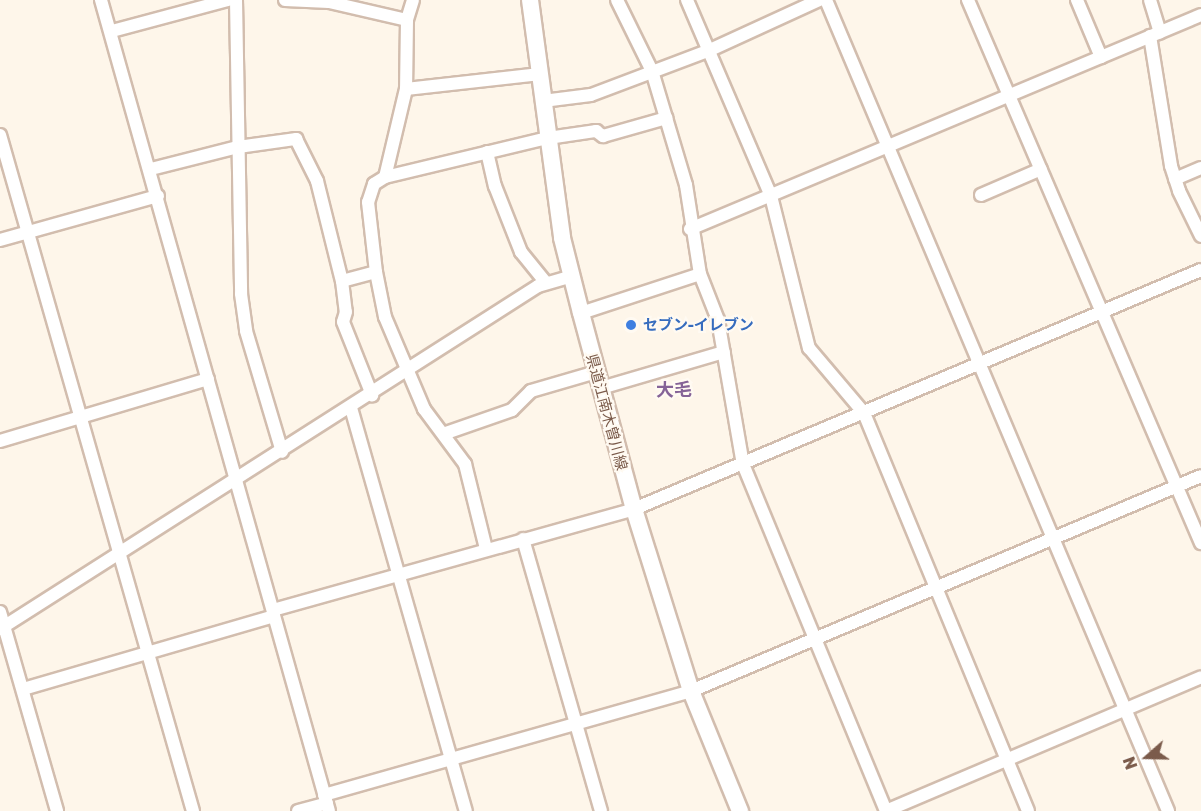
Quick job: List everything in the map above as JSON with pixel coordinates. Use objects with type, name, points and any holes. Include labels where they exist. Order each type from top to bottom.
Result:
[{"type":"main road","name":"県道江南木曽川線","points":[[530,0],[562,238],[596,372],[634,510],[692,691],[740,811]]},
{"type":"street","points":[[101,0],[112,30],[327,803]]},
{"type":"street","points":[[112,30],[228,0]]},
{"type":"street","points":[[236,0],[238,147],[246,331],[282,452]]},
{"type":"street","points":[[285,0],[328,2],[407,20]]},
{"type":"street","points":[[385,177],[406,89],[407,20],[413,0]]},
{"type":"street","points":[[617,0],[652,71],[686,185],[690,229],[700,274],[718,320],[743,464],[817,638],[886,811],[1201,677]]},
{"type":"street","points":[[687,0],[771,196],[809,348],[864,413],[1005,761],[1028,811]]},
{"type":"street","points":[[543,101],[591,95],[710,50],[819,0]]},
{"type":"street","points":[[826,0],[1168,811]]},
{"type":"street","points":[[968,0],[1201,543]]},
{"type":"street","points":[[1077,0],[1101,57]]},
{"type":"street","points":[[1150,0],[1175,179],[1201,236]]},
{"type":"street","points":[[690,229],[1201,15]]},
{"type":"street","points":[[406,89],[540,74]]},
{"type":"street","points":[[486,549],[465,464],[446,433],[424,409],[385,317],[376,272],[368,202],[375,184],[385,177],[548,138],[596,131],[603,136],[666,118]]},
{"type":"street","points":[[0,135],[193,811]]},
{"type":"street","points":[[151,169],[238,147],[296,139],[317,181],[342,281],[346,312],[343,322],[372,394]]},
{"type":"street","points":[[487,152],[521,252],[546,283]]},
{"type":"street","points":[[1175,179],[1201,168]]},
{"type":"street","points":[[981,195],[1041,169]]},
{"type":"street","points":[[0,240],[158,196]]},
{"type":"street","points":[[23,689],[486,549],[634,510],[1201,270]]},
{"type":"street","points":[[342,281],[376,272]]},
{"type":"street","points":[[581,313],[700,274]]},
{"type":"street","points":[[2,627],[546,283],[572,276]]},
{"type":"street","points":[[601,388],[724,352]]},
{"type":"street","points":[[446,433],[512,410],[531,391],[596,372]]},
{"type":"street","points":[[0,441],[208,379]]},
{"type":"street","points":[[351,408],[466,811]]},
{"type":"street","points":[[298,811],[451,759],[692,691],[1201,476]]},
{"type":"street","points":[[523,539],[601,811]]},
{"type":"street","points":[[0,612],[2,627],[23,689],[57,811]]},
{"type":"place","name":"セブン-イレブン","points":[[631,325]]},
{"type":"district","name":"大毛","points":[[674,389]]}]
